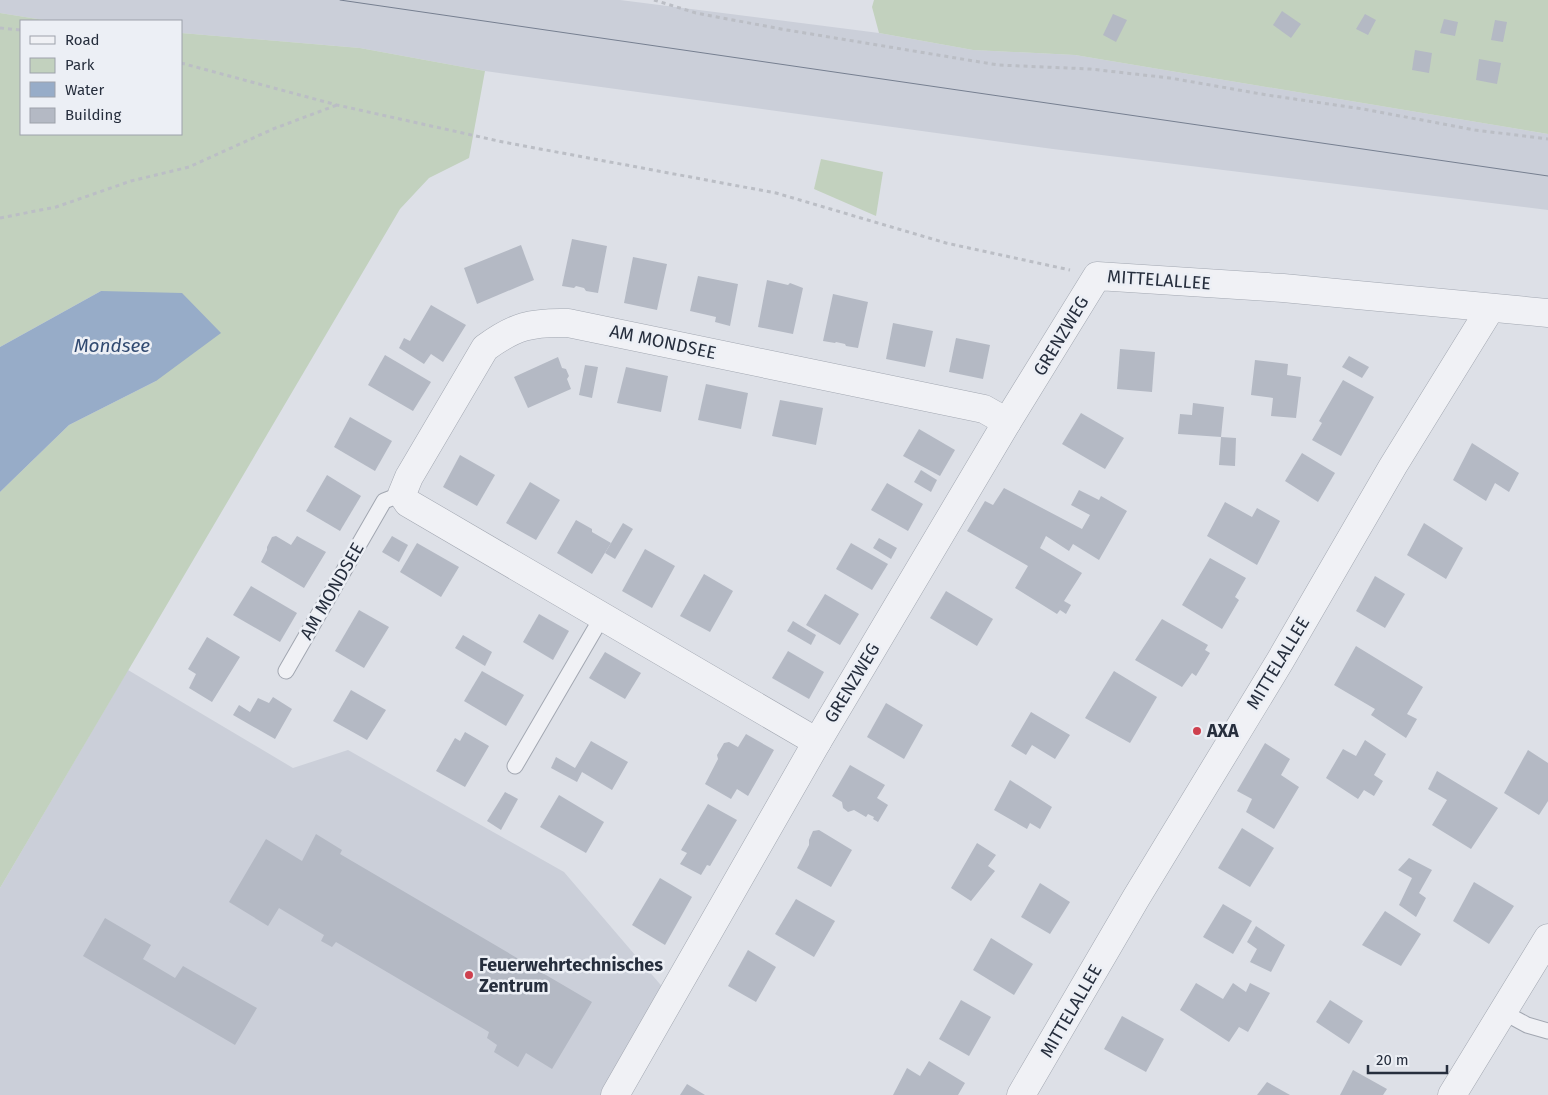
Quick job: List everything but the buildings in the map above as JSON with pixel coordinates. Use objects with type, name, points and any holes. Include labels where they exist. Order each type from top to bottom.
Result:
[{"type":"street","name":"MITTELALLEE","points":[[1098,276],[1283,288],[1548,313]]},
{"type":"street","name":"GRENZWEG","points":[[615,1095],[817,742],[1007,422],[1098,276]]},
{"type":"street","name":"MITTELALLEE","points":[[1021,1095],[1136,898],[1280,661],[1393,466],[1490,309]]},
{"type":"street","name":"AM MONDSEE","points":[[402,494],[409,477],[485,348],[503,335],[526,326],[545,322],[568,323],[984,409],[1007,422]]},
{"type":"street","points":[[402,494],[408,503],[817,742]]},
{"type":"street","points":[[1452,1095],[1548,938]]},
{"type":"lane","name":"AM MONDSEE","points":[[286,671],[384,502],[402,494]]},
{"type":"lane","points":[[515,766],[602,617]]},
{"type":"lane","points":[[1503,1012],[1526,1025],[1548,1030]]},
{"type":"path","points":[[654,0],[696,13],[998,65],[1090,69],[1170,78],[1363,109],[1475,130],[1548,139]]},
{"type":"path","points":[[0,28],[20,30]]},
{"type":"path","points":[[182,63],[338,105],[503,142],[776,193],[946,242],[1098,276]]},
{"type":"path","points":[[0,218],[56,207],[131,181],[189,167],[273,129],[338,105]]},
{"type":"shaded area","points":[[0,0],[620,0],[879,33],[973,50],[1075,55],[1548,134],[1548,210],[1053,149],[485,71],[360,48],[182,33],[182,20],[44,20],[0,13]]},
{"type":"shaded area","points":[[128,670],[293,768],[348,750],[564,872],[665,990],[604,1095],[0,1095],[0,888]]},
{"type":"green space","points":[[874,0],[1548,0],[1548,134],[1075,55],[973,50],[879,33],[872,7]]},
{"type":"green space","points":[[0,13],[44,20],[20,20],[20,135],[182,135],[182,33],[360,48],[485,71],[469,158],[429,178],[400,209],[0,888],[0,492],[69,425],[156,381],[101,291],[0,347]]},
{"type":"green space","points":[[821,159],[883,172],[876,216],[814,189]]},
{"type":"water","name":"Mondsee","points":[[101,291],[182,293],[221,333],[156,381],[69,425],[0,492],[0,347]]},
{"type":"tram line","points":[[340,0],[1548,176]]},
{"type":"place","name":"AXA","points":[[1197,731]]},
{"type":"place","name":"Feuerwehrtechnisches Zentrum","points":[[469,975]]}]
